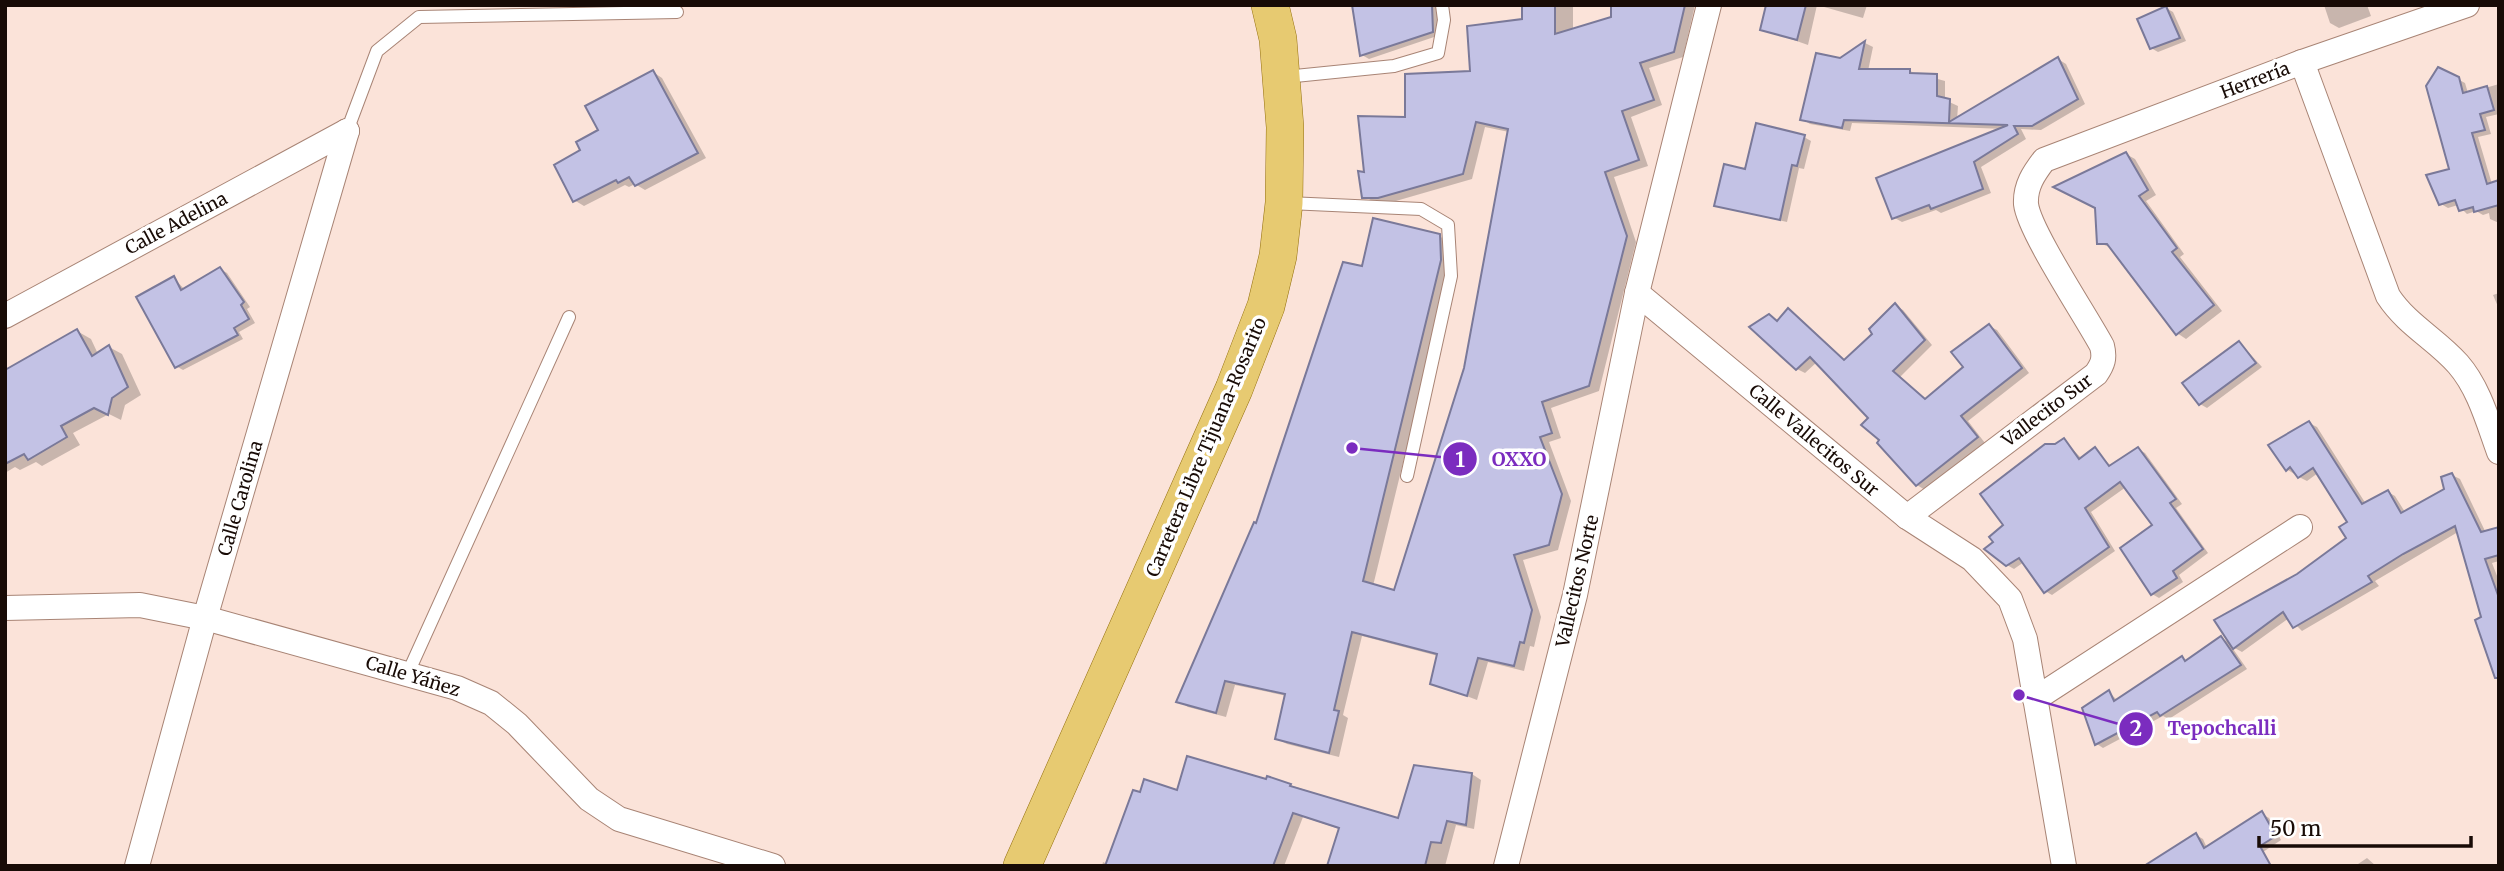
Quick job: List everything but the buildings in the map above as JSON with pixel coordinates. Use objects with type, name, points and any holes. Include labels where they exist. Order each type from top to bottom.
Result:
[{"type":"main road","name":"Carretera Libre Tijuana-Rosarito","points":[[1022,866],[1239,377],[1266,306],[1278,256],[1284,203],[1285,127],[1282,77],[1278,38],[1270,5]]},
{"type":"street","points":[[1637,293],[1709,5]]},
{"type":"street","name":"Herrería","points":[[2044,160],[2302,62],[2467,5]]},
{"type":"street","points":[[2302,62],[2388,296],[2400,315],[2456,362],[2470,378],[2499,452]]},
{"type":"street","name":"Calle Adelina","points":[[5,316],[347,131]]},
{"type":"street","name":"Calle Carolina","points":[[137,866],[205,618],[347,131]]},
{"type":"street","name":"Vallecito Sur","points":[[1907,517],[2096,374],[2102,366],[2105,356],[2102,346],[2030,219],[2027,190],[2034,173],[2044,160]]},
{"type":"street","name":"Calle Vallecitos Sur","points":[[1637,293],[1907,517],[1972,559],[2010,599],[2025,639],[2064,866]]},
{"type":"street","name":"Vallecitos Norte","points":[[1506,866],[1575,594],[1637,293]]},
{"type":"street","points":[[2035,699],[2300,527]]},
{"type":"street","name":"Calle Yáñez","points":[[5,608],[140,605],[205,618],[457,688],[491,703],[517,724],[589,799],[619,819],[773,866]]},
{"type":"lane","points":[[1282,77],[1394,66],[1438,53],[1444,20],[1442,5]]},
{"type":"lane","points":[[347,131],[377,51],[419,17],[677,12]]},
{"type":"lane","points":[[1284,203],[1421,209],[1448,225],[1451,276],[1407,476]]},
{"type":"lane","points":[[408,673],[569,317]]},
{"type":"place","name":"OXXO","points":[[1352,448]]},
{"type":"place","name":"Tepochcalli","points":[[2019,695]]}]
